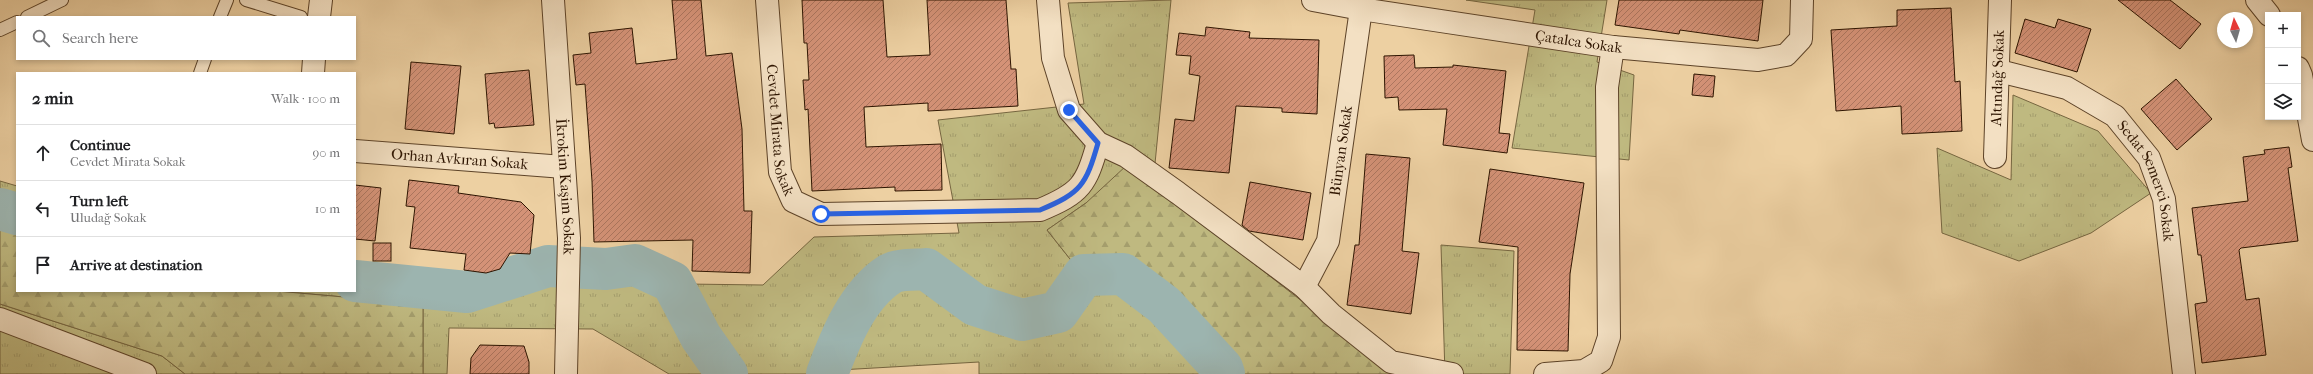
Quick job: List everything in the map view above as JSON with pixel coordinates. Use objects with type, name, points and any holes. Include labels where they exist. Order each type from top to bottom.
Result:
[{"type":"street","points":[[319,16],[321,0]]},
{"type":"street","name":"İkrokim Kaşim Sokak","points":[[553,0],[569,238],[569,293],[566,374]]},
{"type":"street","name":"Cevdet Mirata Sokak","points":[[767,0],[780,172],[793,201],[821,214],[1040,210],[1068,199],[1088,175],[1098,143]]},
{"type":"street","points":[[1048,0],[1052,58],[1069,110],[1098,143],[1132,160],[1304,287],[1331,314],[1391,362],[1452,374]]},
{"type":"street","name":"Çatalca Sokak","points":[[1313,0],[1361,9],[1613,47],[1758,60],[1786,55],[1801,39],[1802,0]]},
{"type":"street","name":"Altındağ Sokak","points":[[1995,157],[1999,71],[2000,0]]},
{"type":"street","points":[[2257,0],[2267,12]]},
{"type":"street","name":"Bünyan Sokak","points":[[1304,287],[1328,241],[1361,9]]},
{"type":"street","points":[[1545,374],[1584,371],[1590,368],[1600,361],[1609,337],[1607,87],[1613,47]]},
{"type":"street","points":[[313,72],[314,60]]},
{"type":"street","name":"Sedat Semerci Sokak","points":[[1999,71],[2066,88],[2115,116],[2149,158],[2164,199],[2184,374]]},
{"type":"street","points":[[2301,75],[2313,140]]},
{"type":"street","name":"Orhan Avkıran Sokak","points":[[356,151],[564,167]]},
{"type":"street","points":[[0,319],[134,372]]},
{"type":"lane","points":[[29,16],[62,0]]},
{"type":"lane","points":[[220,16],[227,0]]},
{"type":"lane","points":[[246,0],[298,16]]},
{"type":"lane","points":[[0,30],[16,22]]},
{"type":"lane","points":[[200,72],[205,60]]},
{"type":"green space","points":[[1171,0],[1153,184],[1086,203],[1047,230],[1074,264],[1093,262],[1129,265],[1175,296],[1227,355],[1236,374],[979,374],[979,362],[839,370],[838,374],[669,374],[593,329],[449,328],[447,374],[423,374],[423,304],[287,292],[356,292],[356,262],[475,280],[553,253],[651,250],[686,284],[763,285],[814,237],[959,233],[938,120],[1084,104],[1068,3]]},
{"type":"green space","points":[[1466,0],[1607,0],[1597,62],[1634,75],[1629,160],[1512,148],[1535,10]]},
{"type":"green space","points":[[2013,95],[2098,131],[2151,193],[2091,233],[2019,261],[1942,233],[1937,148],[2011,180]]},
{"type":"green space","points":[[1127,165],[1393,372],[1402,374],[1236,374],[1227,355],[1175,296],[1129,265],[1093,262],[1074,264],[1047,230],[1086,203]]},
{"type":"green space","points":[[0,181],[16,186],[16,230],[0,225]]},
{"type":"green space","points":[[0,225],[16,230],[16,292],[287,292],[423,304],[423,374],[185,374],[162,356],[0,304]]},
{"type":"green space","points":[[1441,245],[1514,251],[1510,374],[1445,374]]},
{"type":"green space","points":[[0,304],[162,356],[185,374],[0,374]]},
{"type":"building","points":[[672,0],[701,0],[706,56],[732,53],[742,129],[744,211],[752,211],[750,273],[692,271],[693,240],[594,242],[592,181],[585,84],[576,85],[573,55],[591,53],[589,33],[632,28],[636,64],[677,59]]},
{"type":"building","points":[[802,0],[883,0],[887,57],[930,55],[927,0],[1006,0],[1011,69],[1016,69],[1018,106],[928,111],[928,103],[864,107],[866,147],[941,144],[942,190],[895,191],[895,187],[812,191],[808,109],[805,110],[803,80],[809,80],[807,43],[804,43]]},
{"type":"building","points":[[1619,0],[1763,0],[1758,41],[1680,30],[1679,34],[1615,25]]},
{"type":"building","points":[[2118,0],[2170,0],[2201,24],[2180,49]]},
{"type":"building","points":[[1951,8],[1955,82],[1960,81],[1962,131],[1902,134],[1901,106],[1836,111],[1831,30],[1897,26],[1897,10]]},
{"type":"building","points":[[2025,19],[2055,28],[2058,19],[2091,29],[2077,72],[2015,53]]},
{"type":"building","points":[[1206,27],[1250,32],[1249,38],[1319,40],[1317,114],[1282,112],[1282,108],[1236,106],[1229,173],[1169,168],[1175,119],[1194,121],[1200,76],[1189,74],[1191,56],[1176,55],[1179,33],[1205,36]]},
{"type":"building","points":[[1414,55],[1415,68],[1453,67],[1453,65],[1506,71],[1499,133],[1510,134],[1507,153],[1443,145],[1447,109],[1399,110],[1398,97],[1385,98],[1384,56]]},
{"type":"building","points":[[411,62],[461,66],[454,134],[405,129]]},
{"type":"building","points":[[529,70],[534,125],[495,128],[494,123],[489,124],[485,74]]},
{"type":"building","points":[[1694,74],[1715,76],[1713,97],[1692,95]]},
{"type":"building","points":[[2176,79],[2212,119],[2177,150],[2141,109]]},
{"type":"building","points":[[2289,147],[2292,167],[2288,168],[2298,241],[2241,248],[2239,250],[2246,300],[2259,298],[2266,355],[2202,363],[2195,304],[2207,302],[2201,255],[2198,255],[2192,208],[2248,201],[2243,157],[2265,154],[2264,150]]},
{"type":"building","points":[[1366,154],[1410,158],[1402,251],[1419,253],[1411,314],[1347,305],[1355,245],[1359,245]]},
{"type":"building","points":[[1490,169],[1584,183],[1570,274],[1568,351],[1517,350],[1518,247],[1479,242]]},
{"type":"building","points":[[409,180],[459,186],[458,193],[521,202],[534,215],[530,254],[510,253],[500,269],[486,273],[464,270],[466,254],[410,248],[415,207],[406,206]]},
{"type":"building","points":[[1250,182],[1311,193],[1303,240],[1249,231],[1242,225]]},
{"type":"building","points":[[356,185],[381,188],[375,241],[356,239]]},
{"type":"building","points":[[373,243],[391,243],[391,261],[373,261]]},
{"type":"building","points":[[480,345],[524,346],[529,362],[529,374],[470,374],[471,358]]},
{"type":"waterway","points":[[0,209],[16,214]]},
{"type":"waterway","points":[[356,281],[467,292],[548,266],[606,269],[635,265],[672,282],[701,337],[727,374]]},
{"type":"waterway","points":[[827,374],[851,319],[859,306],[878,283],[893,272],[926,269],[975,305],[1022,320],[1058,312],[1084,275],[1123,274],[1164,305],[1222,368],[1224,374]]},
{"type":"route","points":[[821,214],[1040,210],[1068,199],[1088,175],[1098,143],[1069,110]]}]
